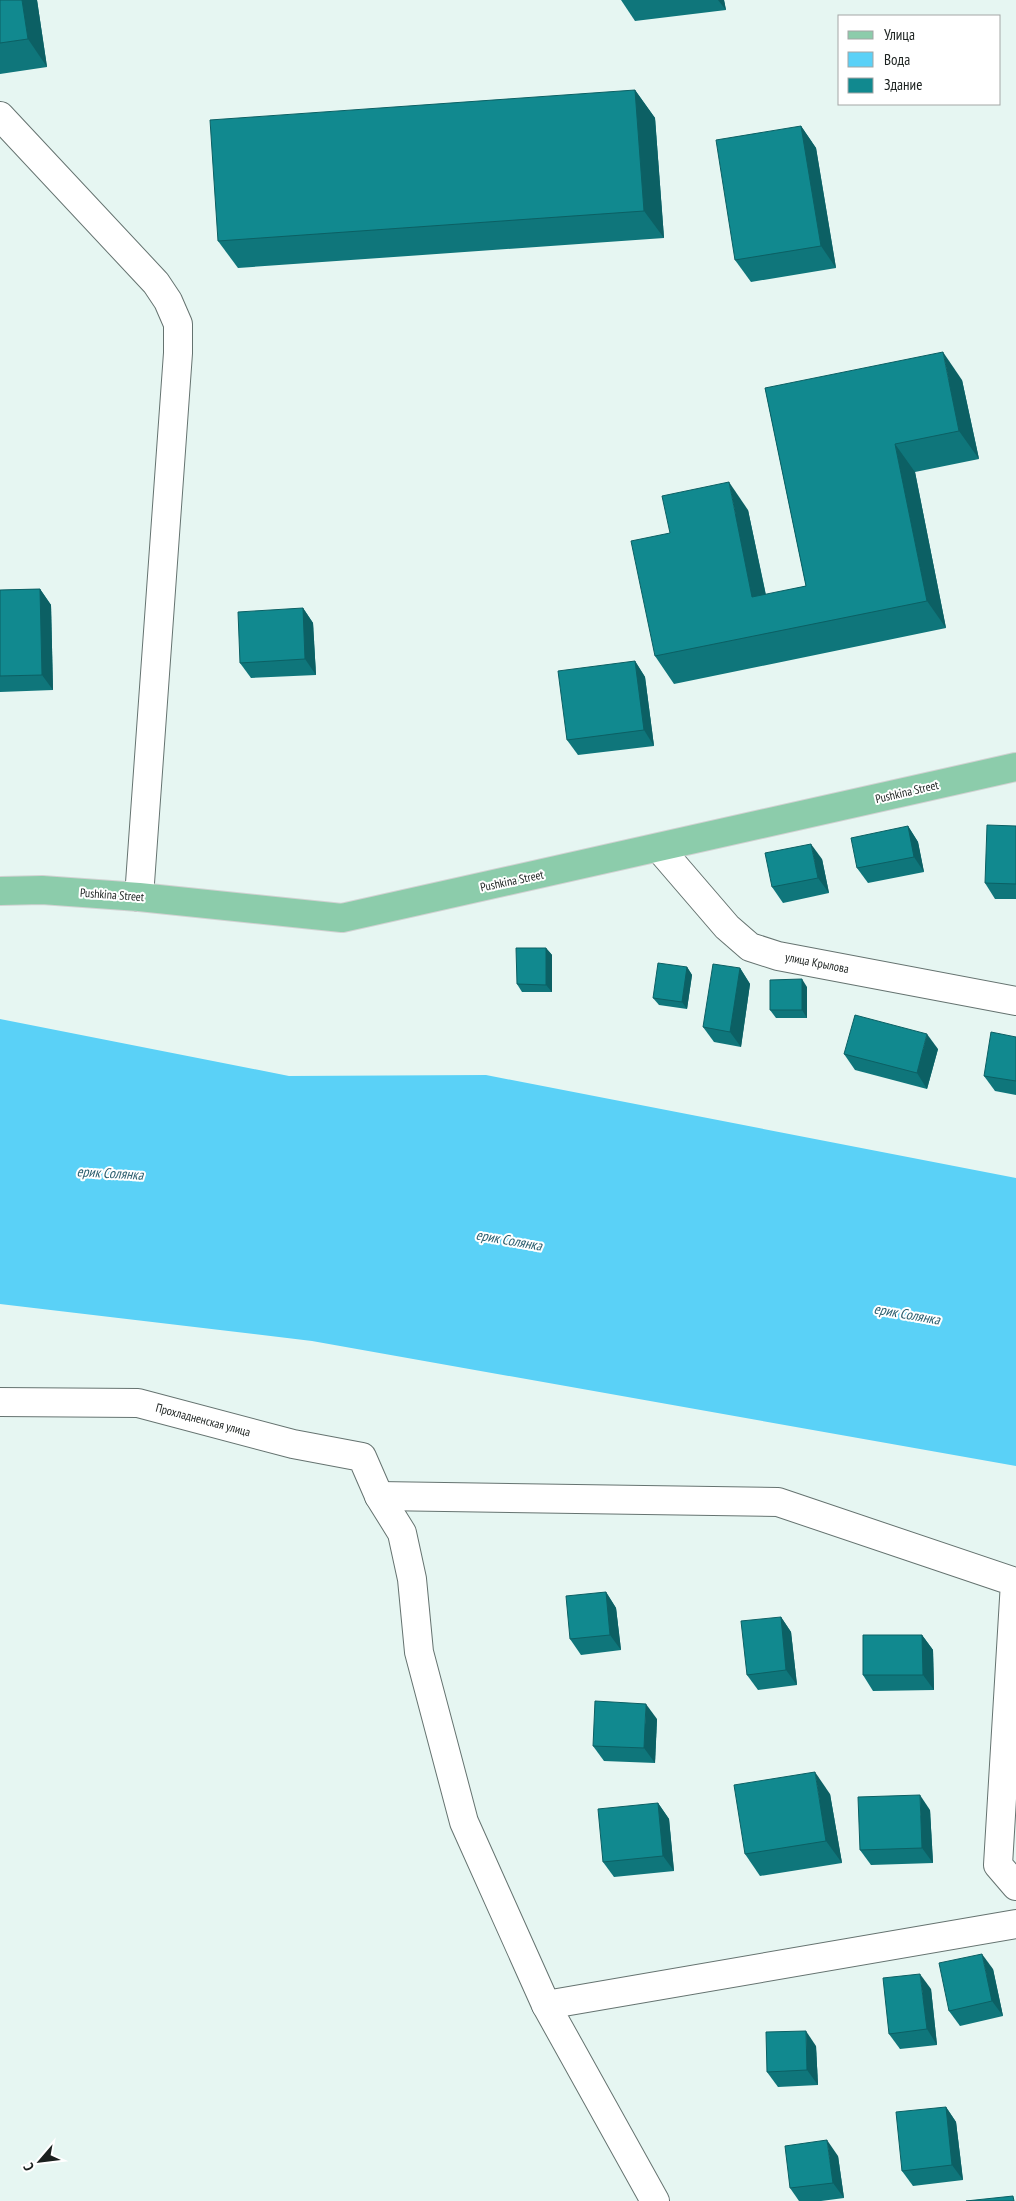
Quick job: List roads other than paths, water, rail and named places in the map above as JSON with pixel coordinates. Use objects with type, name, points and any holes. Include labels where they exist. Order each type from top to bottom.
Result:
[{"type":"main road","name":"Pushkina Street","points":[[0,891],[42,890],[139,897],[342,918],[1016,767]]},
{"type":"street","points":[[0,116],[156,283],[168,301],[178,324],[178,353],[139,897]]},
{"type":"street","name":"улица Крылова","points":[[659,848],[727,927],[750,947],[778,956],[1016,1002]]},
{"type":"street","name":"Прохладненская улица","points":[[0,1402],[138,1403],[293,1444],[362,1457],[378,1496]]},
{"type":"street","points":[[378,1496],[778,1502],[1015,1582],[998,1865],[1016,1886]]},
{"type":"street","points":[[378,1496],[402,1532],[412,1579],[419,1652],[464,1822],[546,2005],[655,2201]]},
{"type":"street","points":[[546,2005],[1016,1924]]},
{"type":"water","name":"ерик Солянка","points":[[0,1019],[289,1076],[486,1075],[1016,1178],[1016,1466],[312,1341],[0,1304]]}]
